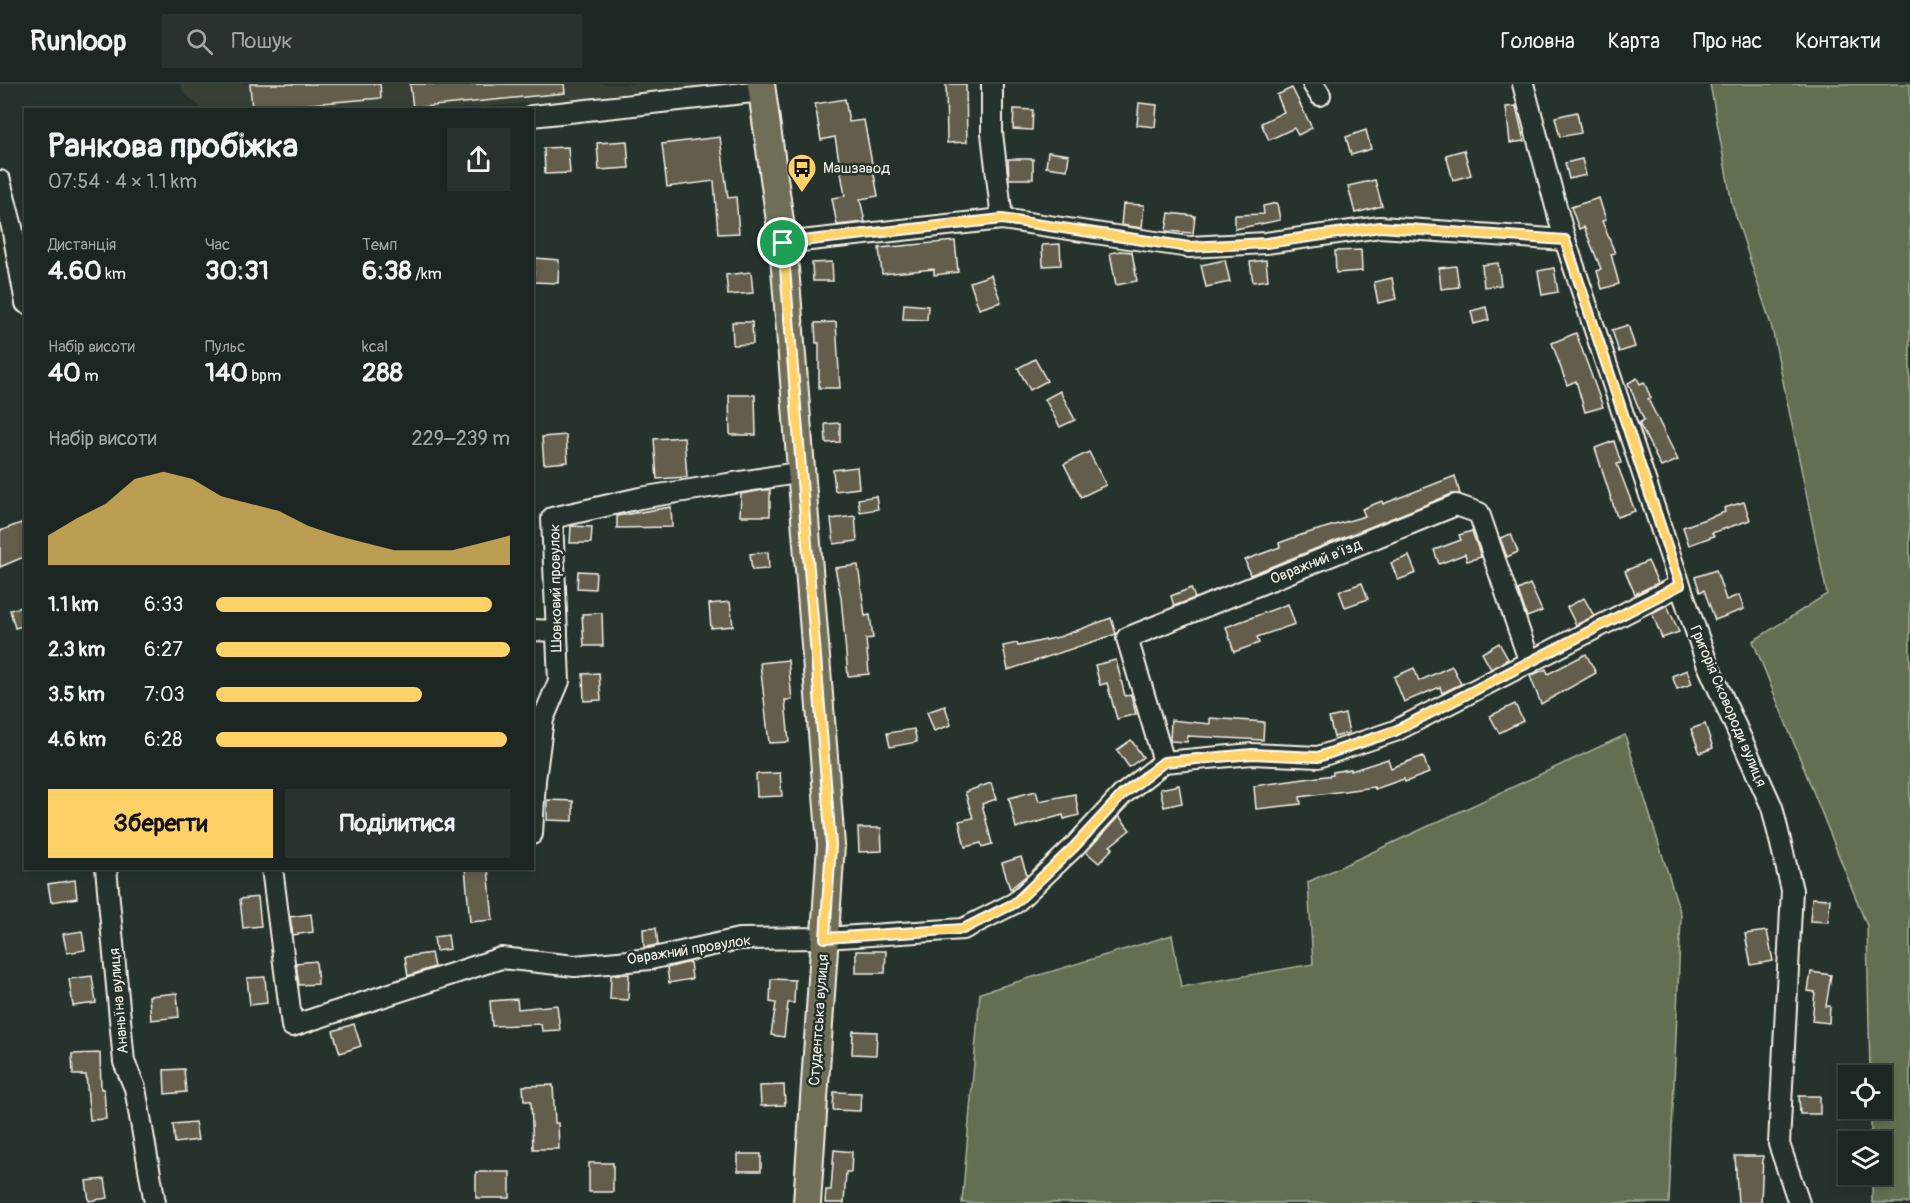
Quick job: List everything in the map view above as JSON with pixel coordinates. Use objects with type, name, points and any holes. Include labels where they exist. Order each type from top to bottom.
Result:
[{"type":"main road","name":"Студентська вулиця","points":[[761,88],[783,243],[831,845],[807,1203]]},
{"type":"street","points":[[992,84],[992,132],[1002,219]]},
{"type":"street","name":"Григорія Сковороди вулиця","points":[[1523,84],[1565,240],[1680,585],[1707,663],[1772,807],[1792,890],[1779,1144],[1799,1203]]},
{"type":"street","points":[[534,116],[761,88]]},
{"type":"street","points":[[0,181],[13,226],[24,291]]},
{"type":"street","points":[[783,243],[1002,219],[1189,247],[1266,243],[1380,227],[1565,240]]},
{"type":"street","name":"Шовковий провулок","points":[[534,798],[543,718],[559,681],[552,518],[640,498],[802,472]]},
{"type":"street","name":"Овражний в'їзд","points":[[1164,762],[1127,638],[1456,505],[1479,513],[1530,663]]},
{"type":"street","points":[[1164,762],[1252,754],[1318,757],[1395,731],[1680,585]]},
{"type":"street","points":[[534,630],[557,631]]},
{"type":"street","name":"Овражний провулок","points":[[272,870],[292,1026],[501,958],[575,966],[650,959],[739,939],[825,938],[963,929],[1015,903],[1074,847],[1122,795],[1164,762]]},
{"type":"street","name":"Ананьїна вулиця","points":[[106,870],[124,1062],[135,1088],[155,1203]]},
{"type":"shaded area","points":[[181,84],[721,84],[722,87],[469,108],[202,108],[182,91]]},
{"type":"green space","points":[[1710,84],[1910,84],[1910,1203],[1872,1203],[1872,1185],[1892,1185],[1892,1131],[1871,1131],[1871,1119],[1892,1119],[1892,1065],[1870,1065],[1867,926],[1753,641],[1827,594],[1772,328],[1732,204]]},
{"type":"green space","points":[[1625,735],[1681,915],[1669,1203],[962,1203],[980,993],[1172,935],[1181,987],[1313,964],[1308,882]]},
{"type":"building","points":[[250,84],[380,84],[381,98],[252,108]]},
{"type":"building","points":[[410,84],[564,84],[565,93],[413,108]]},
{"type":"building","points":[[946,84],[966,84],[967,142],[947,143]]},
{"type":"building","points":[[1292,88],[1312,128],[1298,135],[1294,128],[1269,140],[1261,123],[1284,112],[1277,95]]},
{"type":"building","points":[[845,99],[849,122],[864,120],[878,196],[860,199],[865,222],[837,225],[832,198],[845,196],[835,137],[821,140],[815,104]]},
{"type":"building","points":[[1139,103],[1157,105],[1155,127],[1137,125]]},
{"type":"building","points":[[1516,106],[1524,141],[1510,143],[1506,107]]},
{"type":"building","points":[[1014,109],[1033,110],[1032,130],[1013,129]]},
{"type":"building","points":[[1577,112],[1581,133],[1560,137],[1555,117]]},
{"type":"building","points":[[1366,130],[1371,149],[1351,155],[1346,137]]},
{"type":"building","points":[[720,137],[728,198],[736,197],[739,233],[718,234],[714,181],[667,187],[662,144]]},
{"type":"building","points":[[627,141],[629,168],[599,170],[597,143]]},
{"type":"building","points":[[568,147],[570,173],[545,174],[544,148]]},
{"type":"building","points":[[1464,150],[1471,175],[1453,180],[1446,155]]},
{"type":"building","points":[[1048,152],[1069,155],[1067,170],[1046,167]]},
{"type":"building","points":[[1008,159],[1033,159],[1033,179],[1009,179]]},
{"type":"building","points":[[1582,159],[1586,175],[1569,179],[1565,163]]},
{"type":"building","points":[[1375,180],[1382,206],[1355,213],[1348,186]]},
{"type":"building","points":[[1599,198],[1606,220],[1602,221],[1615,253],[1611,254],[1619,284],[1602,289],[1597,271],[1601,269],[1584,227],[1579,229],[1571,207]]},
{"type":"building","points":[[1277,203],[1280,220],[1235,229],[1235,215],[1264,214],[1263,206]]},
{"type":"building","points":[[1123,204],[1144,205],[1142,228],[1121,225]]},
{"type":"building","points":[[1169,213],[1195,216],[1193,233],[1166,231]]},
{"type":"building","points":[[955,241],[958,272],[934,275],[934,269],[882,274],[879,248]]},
{"type":"building","points":[[1060,244],[1061,265],[1043,266],[1042,245]]},
{"type":"building","points":[[1361,250],[1362,271],[1336,273],[1335,251]]},
{"type":"building","points":[[1132,252],[1137,281],[1116,285],[1110,253]]},
{"type":"building","points":[[535,258],[559,260],[558,283],[534,282]]},
{"type":"building","points":[[1225,260],[1230,282],[1206,287],[1201,265]]},
{"type":"building","points":[[1266,260],[1268,280],[1253,282],[1250,262]]},
{"type":"building","points":[[832,262],[833,281],[813,281],[812,263]]},
{"type":"building","points":[[1498,263],[1501,285],[1484,287],[1482,265]]},
{"type":"building","points":[[1456,266],[1459,287],[1441,289],[1439,268]]},
{"type":"building","points":[[1554,268],[1558,292],[1542,295],[1538,271]]},
{"type":"building","points":[[751,272],[753,293],[728,295],[726,275]]},
{"type":"building","points":[[991,275],[1001,302],[979,309],[970,282]]},
{"type":"building","points":[[1392,278],[1396,299],[1378,303],[1374,282]]},
{"type":"building","points":[[904,304],[928,306],[927,320],[903,319]]},
{"type":"building","points":[[1486,307],[1489,320],[1474,324],[1471,311]]},
{"type":"building","points":[[732,322],[752,322],[753,344],[733,345]]},
{"type":"building","points":[[836,322],[840,388],[819,388],[819,343],[816,343],[815,323]]},
{"type":"building","points":[[1628,325],[1635,347],[1619,352],[1612,330]]},
{"type":"building","points":[[1576,333],[1603,407],[1585,412],[1576,381],[1567,385],[1552,343]]},
{"type":"building","points":[[1035,359],[1047,381],[1030,390],[1018,368]]},
{"type":"building","points":[[1637,378],[1640,384],[1644,382],[1651,398],[1648,399],[1678,460],[1661,467],[1639,423],[1644,420],[1628,383]]},
{"type":"building","points":[[1060,391],[1075,420],[1060,427],[1045,399]]},
{"type":"building","points":[[729,395],[755,395],[756,435],[730,435]]},
{"type":"building","points":[[840,423],[840,442],[826,443],[825,424]]},
{"type":"building","points":[[566,435],[568,462],[544,464],[542,437]]},
{"type":"building","points":[[684,437],[687,477],[657,479],[654,439]]},
{"type":"building","points":[[1614,441],[1621,463],[1617,464],[1635,511],[1617,517],[1595,448]]},
{"type":"building","points":[[1089,452],[1106,485],[1081,497],[1064,464]]},
{"type":"building","points":[[857,467],[859,488],[835,491],[833,470]]},
{"type":"building","points":[[1455,476],[1460,494],[1452,494],[1250,575],[1245,560],[1280,547],[1279,543],[1365,516],[1362,509],[1382,501],[1383,504]]},
{"type":"building","points":[[770,490],[770,516],[740,516],[741,494]]},
{"type":"building","points":[[876,496],[878,509],[860,512],[858,499]]},
{"type":"building","points":[[1744,502],[1750,520],[1712,533],[1714,536],[1689,545],[1683,527],[1725,512],[1724,508]]},
{"type":"building","points":[[671,507],[672,527],[617,528],[617,516]]},
{"type":"building","points":[[855,516],[857,541],[834,544],[831,519]]},
{"type":"building","points":[[21,523],[24,530],[24,557],[0,567],[0,531]]},
{"type":"building","points":[[571,526],[592,527],[591,543],[570,543]]},
{"type":"building","points":[[1472,531],[1481,557],[1467,561],[1465,554],[1439,564],[1434,550],[1461,540],[1459,535]]},
{"type":"building","points":[[1511,534],[1518,552],[1507,557],[1500,538]]},
{"type":"building","points":[[768,552],[769,569],[752,570],[750,554]]},
{"type":"building","points":[[1409,556],[1416,573],[1398,580],[1391,563]]},
{"type":"building","points":[[1648,561],[1658,583],[1635,594],[1625,571]]},
{"type":"building","points":[[858,565],[865,616],[870,615],[873,638],[866,639],[869,674],[848,676],[841,597],[835,568]]},
{"type":"building","points":[[1716,570],[1726,600],[1739,595],[1744,609],[1715,620],[1704,590],[1700,592],[1695,577]]},
{"type":"building","points":[[578,571],[596,572],[595,589],[577,588]]},
{"type":"building","points":[[1362,583],[1368,599],[1345,607],[1339,591]]},
{"type":"building","points":[[1530,584],[1542,611],[1527,617],[1518,590]]},
{"type":"building","points":[[1191,588],[1195,598],[1174,606],[1171,596]]},
{"type":"building","points":[[1584,598],[1594,616],[1576,625],[1567,607]]},
{"type":"building","points":[[730,602],[733,626],[711,628],[709,604]]},
{"type":"building","points":[[1288,604],[1295,624],[1257,637],[1259,643],[1234,652],[1226,627]]},
{"type":"building","points":[[1667,605],[1679,632],[1662,638],[1652,613]]},
{"type":"building","points":[[24,606],[24,626],[15,628],[10,610]]},
{"type":"building","points":[[602,613],[603,646],[584,646],[582,614]]},
{"type":"building","points":[[1111,618],[1116,634],[1008,670],[1003,646],[1017,643],[1018,646],[1059,637]]},
{"type":"building","points":[[1499,643],[1508,659],[1491,669],[1482,653]]},
{"type":"building","points":[[1586,654],[1596,673],[1541,704],[1530,676],[1546,669],[1548,674]]},
{"type":"building","points":[[788,660],[792,700],[785,700],[789,742],[769,743],[760,663]]},
{"type":"building","points":[[1116,660],[1125,696],[1131,695],[1136,714],[1117,719],[1107,683],[1100,685],[1095,665]]},
{"type":"building","points":[[1452,666],[1461,684],[1442,693],[1440,687],[1404,702],[1394,677],[1414,668],[1419,681]]},
{"type":"building","points":[[1687,670],[1692,684],[1677,689],[1672,676]]},
{"type":"building","points":[[599,673],[601,700],[584,701],[583,674]]},
{"type":"building","points":[[1515,704],[1523,721],[1499,733],[1490,716]]},
{"type":"building","points":[[945,706],[951,725],[934,731],[927,712]]},
{"type":"building","points":[[1345,714],[1349,733],[1334,737],[1329,718]]},
{"type":"building","points":[[1210,718],[1264,722],[1263,740],[1188,736],[1187,742],[1170,741],[1171,720],[1210,724]]},
{"type":"building","points":[[1705,724],[1713,748],[1700,753],[1691,729]]},
{"type":"building","points":[[914,729],[917,742],[890,747],[887,733]]},
{"type":"building","points":[[1131,740],[1143,757],[1129,767],[1117,750]]},
{"type":"building","points":[[1423,756],[1429,773],[1405,782],[1404,779],[1375,789],[1374,787],[1300,797],[1301,804],[1256,809],[1254,786],[1333,775],[1333,772],[1351,769],[1351,771],[1388,759],[1391,768]]},
{"type":"building","points":[[780,773],[782,796],[757,797],[756,774]]},
{"type":"building","points":[[991,783],[996,799],[982,804],[992,844],[982,847],[981,843],[965,847],[959,821],[973,818],[965,792]]},
{"type":"building","points":[[1179,785],[1182,803],[1164,807],[1160,789]]},
{"type":"building","points":[[1036,791],[1039,801],[1075,794],[1079,815],[1064,819],[1063,815],[1016,828],[1009,798]]},
{"type":"building","points":[[547,800],[573,801],[573,821],[547,820]]},
{"type":"building","points":[[1119,816],[1130,830],[1110,846],[1113,848],[1099,863],[1086,852]]},
{"type":"building","points":[[858,828],[881,828],[882,851],[859,852]]},
{"type":"building","points":[[1021,857],[1027,875],[1010,889],[1002,863]]},
{"type":"building","points":[[465,870],[488,870],[493,920],[470,922]]},
{"type":"building","points":[[75,880],[77,898],[51,902],[48,884]]},
{"type":"building","points":[[258,897],[261,926],[243,928],[240,899]]},
{"type":"building","points":[[1812,898],[1830,899],[1828,922],[1810,921]]},
{"type":"building","points":[[311,914],[313,932],[293,935],[290,917]]},
{"type":"building","points":[[656,928],[658,945],[644,947],[643,929]]},
{"type":"building","points":[[82,931],[85,950],[67,953],[63,934]]},
{"type":"building","points":[[1767,931],[1773,961],[1751,965],[1745,934]]},
{"type":"building","points":[[448,935],[450,949],[436,951],[434,937]]},
{"type":"building","points":[[856,951],[886,951],[885,973],[856,973]]},
{"type":"building","points":[[431,953],[434,967],[408,976],[405,957]]},
{"type":"building","points":[[316,961],[318,984],[299,985],[296,963]]},
{"type":"building","points":[[690,962],[692,979],[669,983],[667,968]]},
{"type":"building","points":[[1811,972],[1831,975],[1826,1006],[1830,1006],[1829,1023],[1812,1021],[1815,992],[1808,991]]},
{"type":"building","points":[[629,974],[628,1000],[610,999],[611,975]]},
{"type":"building","points":[[92,976],[96,1003],[73,1006],[69,979]]},
{"type":"building","points":[[265,977],[267,1003],[250,1005],[247,978]]},
{"type":"building","points":[[771,979],[795,980],[794,1003],[788,1003],[784,1037],[771,1035],[776,1003],[770,1002]]},
{"type":"building","points":[[177,993],[179,1017],[151,1020],[149,996]]},
{"type":"building","points":[[517,999],[518,1009],[557,1005],[560,1030],[542,1031],[541,1024],[492,1026],[490,1001]]},
{"type":"building","points":[[354,1024],[361,1046],[340,1053],[333,1031]]},
{"type":"building","points":[[853,1031],[877,1032],[876,1055],[852,1054]]},
{"type":"building","points":[[100,1053],[101,1089],[104,1089],[106,1119],[90,1120],[86,1075],[73,1075],[72,1054]]},
{"type":"building","points":[[184,1069],[186,1092],[165,1094],[164,1070]]},
{"type":"building","points":[[553,1085],[559,1149],[533,1149],[531,1101],[524,1101],[523,1086]]},
{"type":"building","points":[[784,1085],[785,1105],[761,1106],[760,1086]]},
{"type":"building","points":[[834,1092],[861,1093],[860,1111],[833,1110]]},
{"type":"building","points":[[1799,1096],[1820,1096],[1820,1114],[1800,1114]]},
{"type":"building","points":[[195,1122],[198,1140],[175,1143],[173,1124]]},
{"type":"building","points":[[834,1150],[852,1152],[851,1172],[846,1172],[844,1203],[825,1203],[826,1190],[831,1190]]},
{"type":"building","points":[[738,1154],[761,1154],[761,1171],[738,1171]]},
{"type":"building","points":[[1735,1156],[1763,1156],[1761,1203],[1738,1203]]},
{"type":"building","points":[[589,1163],[613,1163],[613,1192],[589,1192]]},
{"type":"building","points":[[476,1172],[510,1172],[510,1198],[476,1198]]},
{"type":"building","points":[[105,1179],[108,1198],[89,1201],[86,1181]]},
{"type":"place","name":"Машзавод","points":[[802,194]]},
{"type":"route","points":[[1002,219],[1189,247],[1266,243],[1380,227],[1565,240],[1680,585],[1395,731],[1318,757],[1252,754],[1164,762],[1122,795],[1074,847],[1015,903],[963,929],[825,938],[831,845],[783,243],[1002,219]]}]
